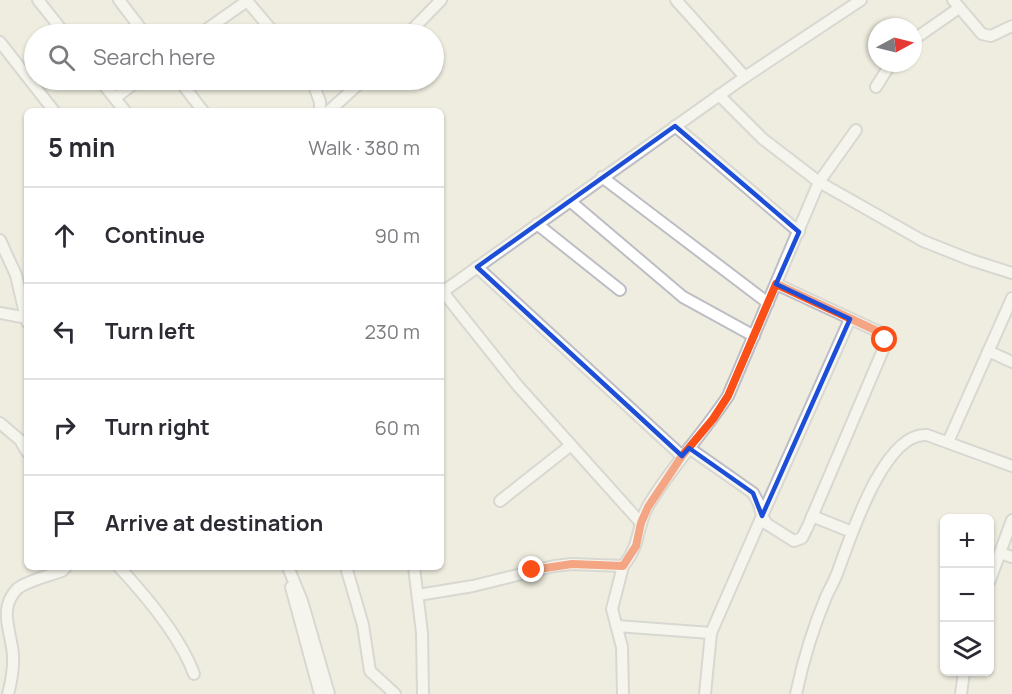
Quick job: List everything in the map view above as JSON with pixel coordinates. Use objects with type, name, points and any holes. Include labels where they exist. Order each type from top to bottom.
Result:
[{"type":"street","points":[[38,0],[57,24]]},
{"type":"street","points":[[119,0],[137,24]]},
{"type":"street","points":[[418,24],[441,0]]},
{"type":"street","points":[[676,0],[745,77]]},
{"type":"street","points":[[444,291],[718,95],[861,0]]},
{"type":"street","points":[[214,24],[247,1],[267,24]]},
{"type":"street","points":[[922,32],[956,4],[980,33],[986,36],[1012,26]]},
{"type":"street","points":[[0,42],[24,73]]},
{"type":"street","points":[[876,87],[885,72]]},
{"type":"street","points":[[38,90],[52,108]]},
{"type":"street","points":[[108,90],[123,108]]},
{"type":"street","points":[[115,98],[126,90]]},
{"type":"street","points":[[187,90],[201,108]]},
{"type":"street","points":[[316,90],[320,108]]},
{"type":"street","points":[[332,108],[352,90]]},
{"type":"street","points":[[718,95],[763,139],[819,182],[923,241],[1012,273]]},
{"type":"street","points":[[675,126],[799,232]]},
{"type":"street","points":[[623,694],[622,647],[612,609],[623,566],[636,546],[641,523],[648,507],[728,396],[819,182],[856,130]]},
{"type":"street","points":[[602,177],[768,303]]},
{"type":"street","points":[[570,201],[671,288],[693,303],[753,336]]},
{"type":"street","points":[[537,224],[620,290]]},
{"type":"street","points":[[0,240],[16,275],[24,307]]},
{"type":"street","points":[[477,267],[686,452],[753,493],[766,524],[794,541],[802,538],[886,344],[882,333],[776,284]]},
{"type":"street","points":[[444,294],[518,386],[641,523]]},
{"type":"street","points":[[948,442],[1012,298]]},
{"type":"street","points":[[0,313],[24,318]]},
{"type":"street","points":[[705,694],[711,633],[850,319]]},
{"type":"street","points":[[988,351],[1012,362]]},
{"type":"street","points":[[0,423],[24,446]]},
{"type":"street","points":[[796,694],[810,640],[852,532],[875,483],[897,450],[919,434],[948,442],[1012,466]]},
{"type":"street","points":[[500,501],[571,445]]},
{"type":"street","points":[[812,516],[852,532]]},
{"type":"street","points":[[994,569],[1012,520]]},
{"type":"street","points":[[1000,552],[1012,557]]},
{"type":"street","points":[[418,595],[473,586],[554,566],[572,564],[623,566]]},
{"type":"street","points":[[8,694],[13,658],[12,646],[2,615],[4,604],[19,587],[63,570]]},
{"type":"street","points":[[122,570],[178,643],[194,674]]},
{"type":"street","points":[[289,570],[295,605],[320,694]]},
{"type":"street","points":[[289,570],[302,600],[329,694]]},
{"type":"street","points":[[347,570],[363,625],[370,671],[395,694]]},
{"type":"street","points":[[414,570],[422,633],[423,694]]},
{"type":"street","points":[[617,626],[711,633]]},
{"type":"street","points":[[961,694],[963,676]]},
{"type":"highlighted area","points":[[675,126],[799,232],[776,284],[850,319],[762,516],[753,493],[689,448],[682,456],[477,267]]},
{"type":"route","points":[[532,570],[572,564],[623,566],[636,546],[641,523],[648,507],[682,456],[713,419],[728,396],[776,284],[882,333],[885,340]]}]
